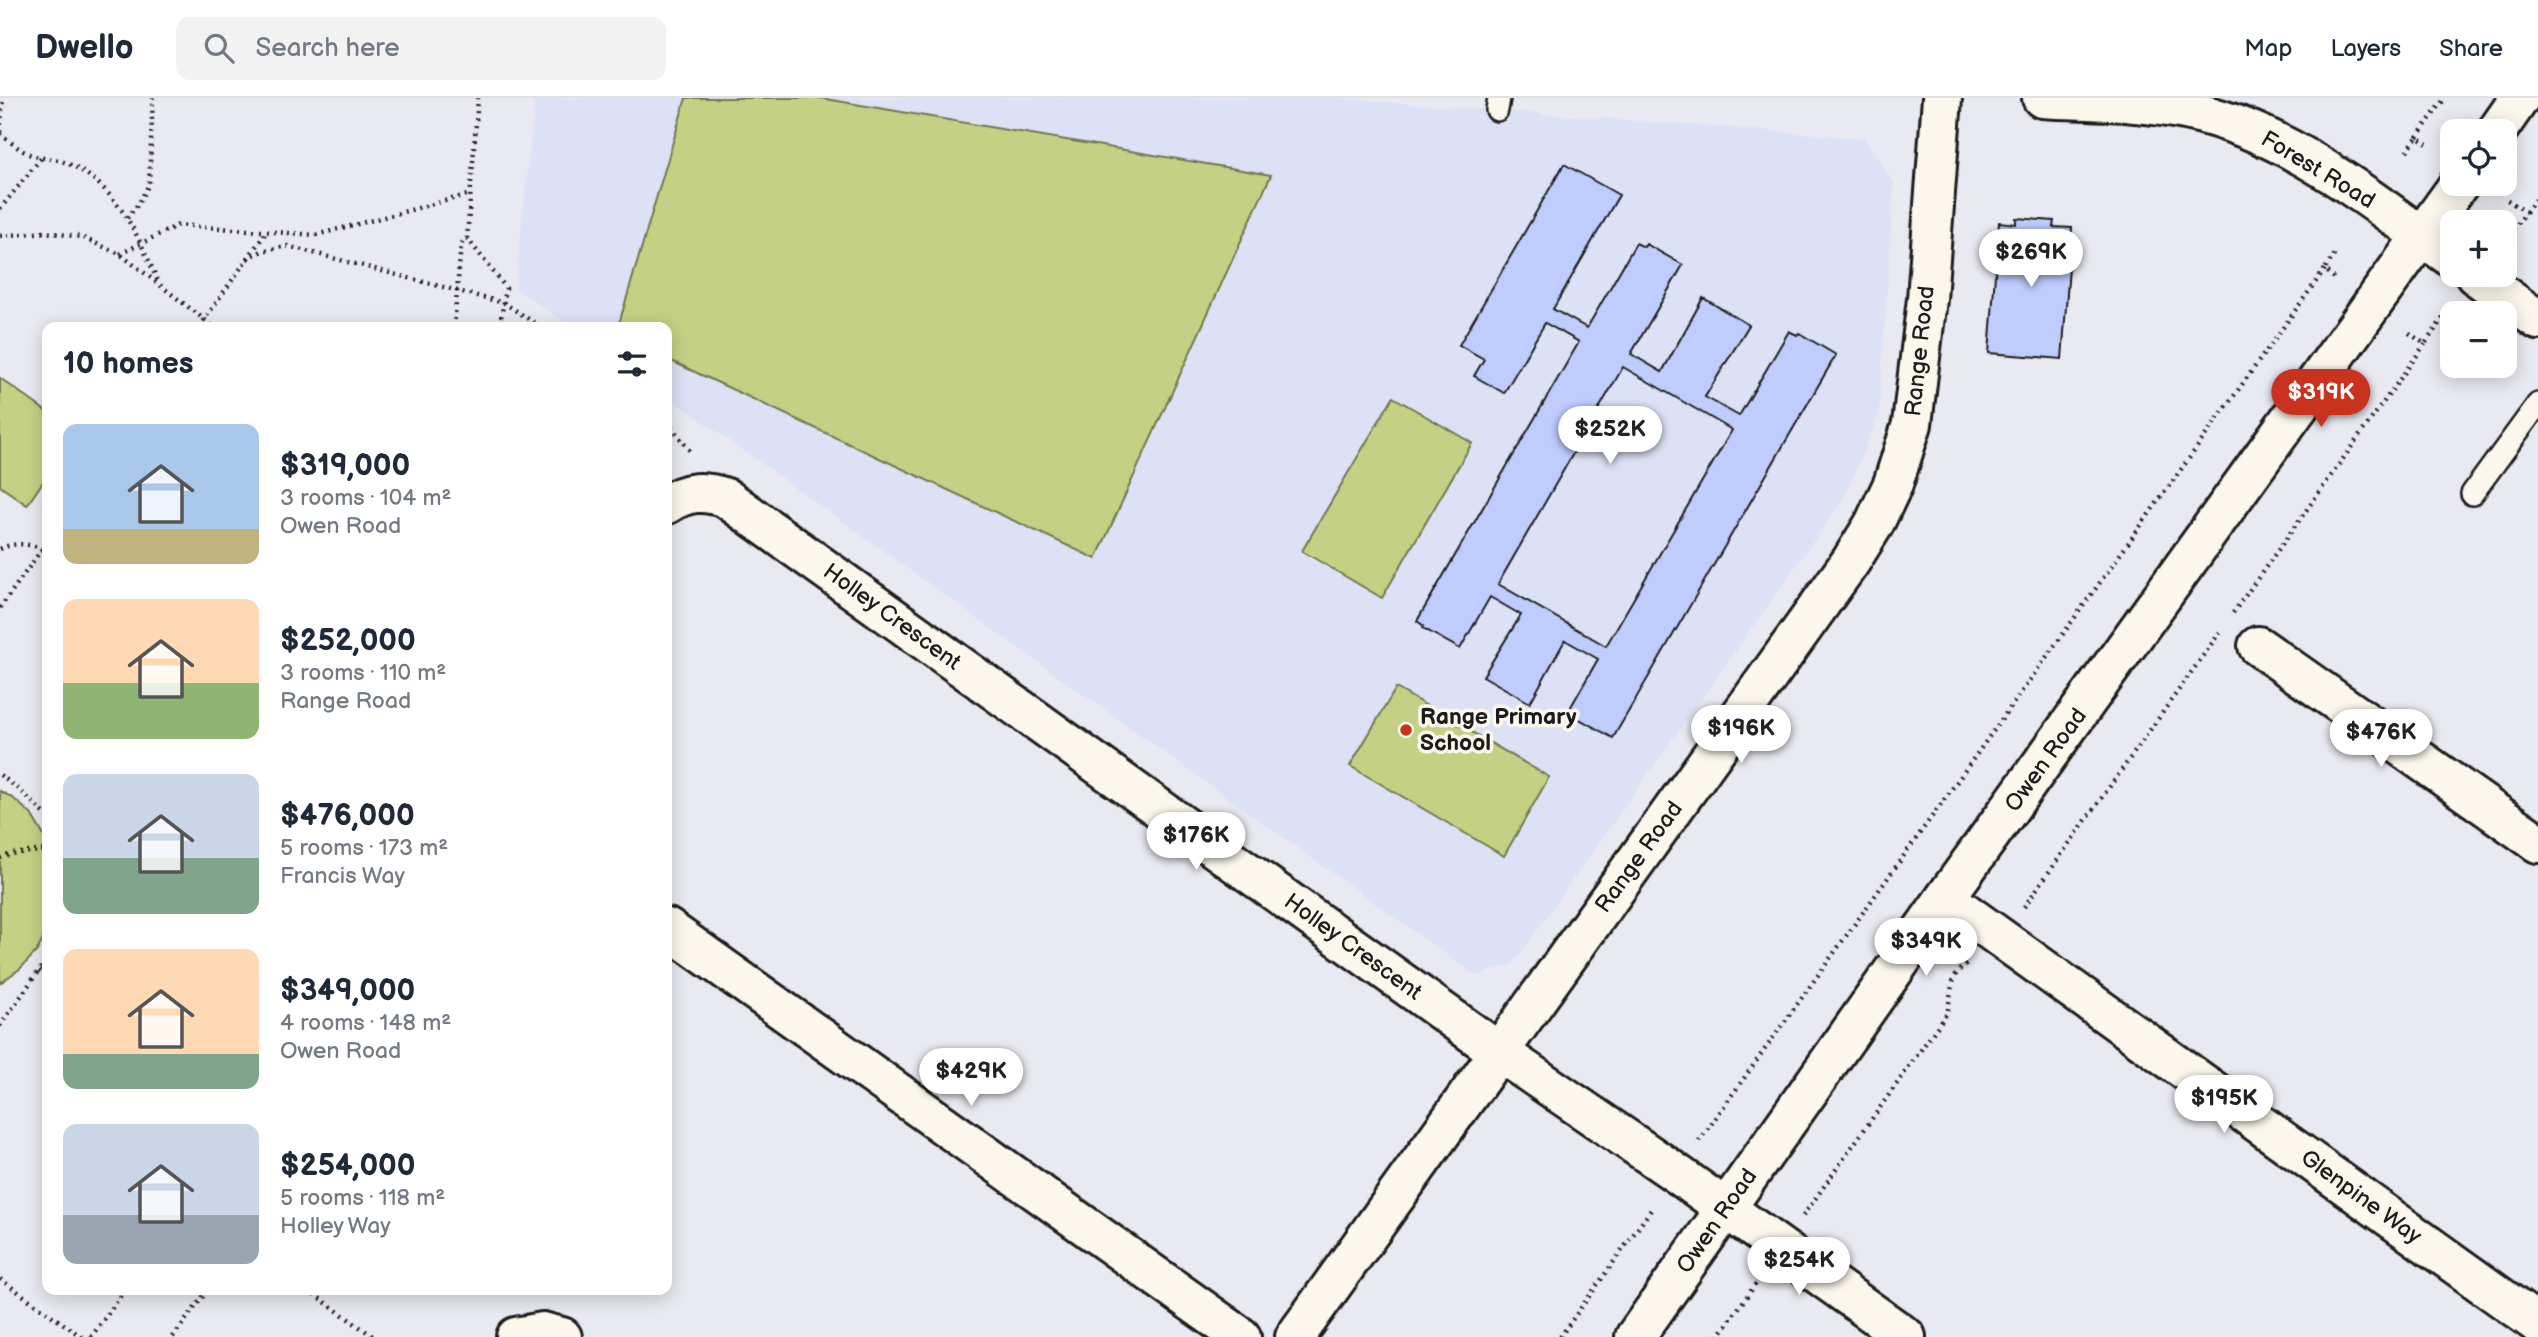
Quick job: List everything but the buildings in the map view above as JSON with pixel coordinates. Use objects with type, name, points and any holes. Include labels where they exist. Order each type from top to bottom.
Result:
[{"type":"street","name":"Range Road","points":[[1295,1337],[1851,561],[1874,524],[1893,484],[1912,424],[1927,299],[1942,98]]},
{"type":"street","name":"Forest Road","points":[[2042,98],[2151,104],[2186,110],[2252,130],[2320,166],[2437,248]]},
{"type":"street","points":[[2506,119],[2521,98]]},
{"type":"street","name":"Owen Road","points":[[1634,1337],[1945,898],[2437,248],[2455,196]]},
{"type":"street","points":[[2492,287],[2538,320]]},
{"type":"street","name":"Holley Crescent","points":[[672,501],[679,496],[697,492],[726,498],[1499,1052],[1906,1337]]},
{"type":"street","points":[[2258,646],[2538,844]]},
{"type":"street","name":"Glenpine Way","points":[[1945,898],[2538,1324]]},
{"type":"street","points":[[672,932],[1241,1337]]},
{"type":"street","points":[[516,1337],[543,1332],[562,1337]]},
{"type":"lane","points":[[2472,494],[2538,404]]},
{"type":"path","points":[[3,98],[0,133],[28,154],[62,161],[84,172],[107,190],[141,243],[159,284]]},
{"type":"path","points":[[127,218],[149,184],[153,98]]},
{"type":"path","points":[[454,322],[461,244],[467,238],[478,98]]},
{"type":"path","points":[[2407,151],[2445,98]]},
{"type":"path","points":[[2417,137],[2427,144]]},
{"type":"path","points":[[0,209],[42,157]]},
{"type":"path","points":[[120,254],[178,225],[316,235],[471,194]]},
{"type":"path","points":[[2517,224],[2538,196]]},
{"type":"path","points":[[2506,199],[2526,212]]},
{"type":"path","points":[[204,320],[268,230]]},
{"type":"path","points":[[0,236],[45,232],[81,237],[120,254],[207,322]]},
{"type":"path","points":[[467,238],[506,288],[500,322]]},
{"type":"path","points":[[247,259],[262,251],[287,246],[504,303],[533,322]]},
{"type":"path","points":[[1699,1141],[2335,254]]},
{"type":"path","points":[[2325,269],[2334,278]]},
{"type":"path","points":[[2409,333],[2425,344],[2440,322]]},
{"type":"path","points":[[0,550],[10,545],[29,544],[42,548]]},
{"type":"path","points":[[0,608],[42,553]]},
{"type":"path","points":[[0,775],[42,811]]},
{"type":"path","points":[[0,858],[42,851]]},
{"type":"path","points":[[1797,1225],[1947,1013],[1954,975],[1963,966],[1973,963]]},
{"type":"path","points":[[0,1026],[42,966]]},
{"type":"path","points":[[1560,1337],[1653,1207]]},
{"type":"path","points":[[1718,1337],[1764,1272]]},
{"type":"path","points":[[0,1279],[82,1337]]},
{"type":"path","points":[[91,1337],[121,1295]]},
{"type":"path","points":[[173,1337],[204,1295]]},
{"type":"path","points":[[315,1295],[374,1337]]},
{"type":"shaded area","name":"Range Primary School","points":[[535,98],[1334,98],[1864,138],[1894,183],[1879,414],[1845,497],[1513,964],[1476,976],[672,400],[672,322],[564,322],[515,288]]},
{"type":"green space","points":[[686,98],[820,98],[1271,175],[1096,559],[672,361],[672,322],[619,322]]},
{"type":"green space","points":[[0,378],[42,408],[42,483],[27,505],[0,486]]},
{"type":"green space","points":[[1393,397],[1472,443],[1382,598],[1302,551]]},
{"type":"green space","points":[[1396,688],[1549,777],[1504,856],[1350,766]]},
{"type":"green space","points":[[0,791],[13,798],[31,814],[42,833],[42,942],[21,968],[0,983]]},
{"type":"place","name":"Range Primary School","points":[[1406,730]]}]
